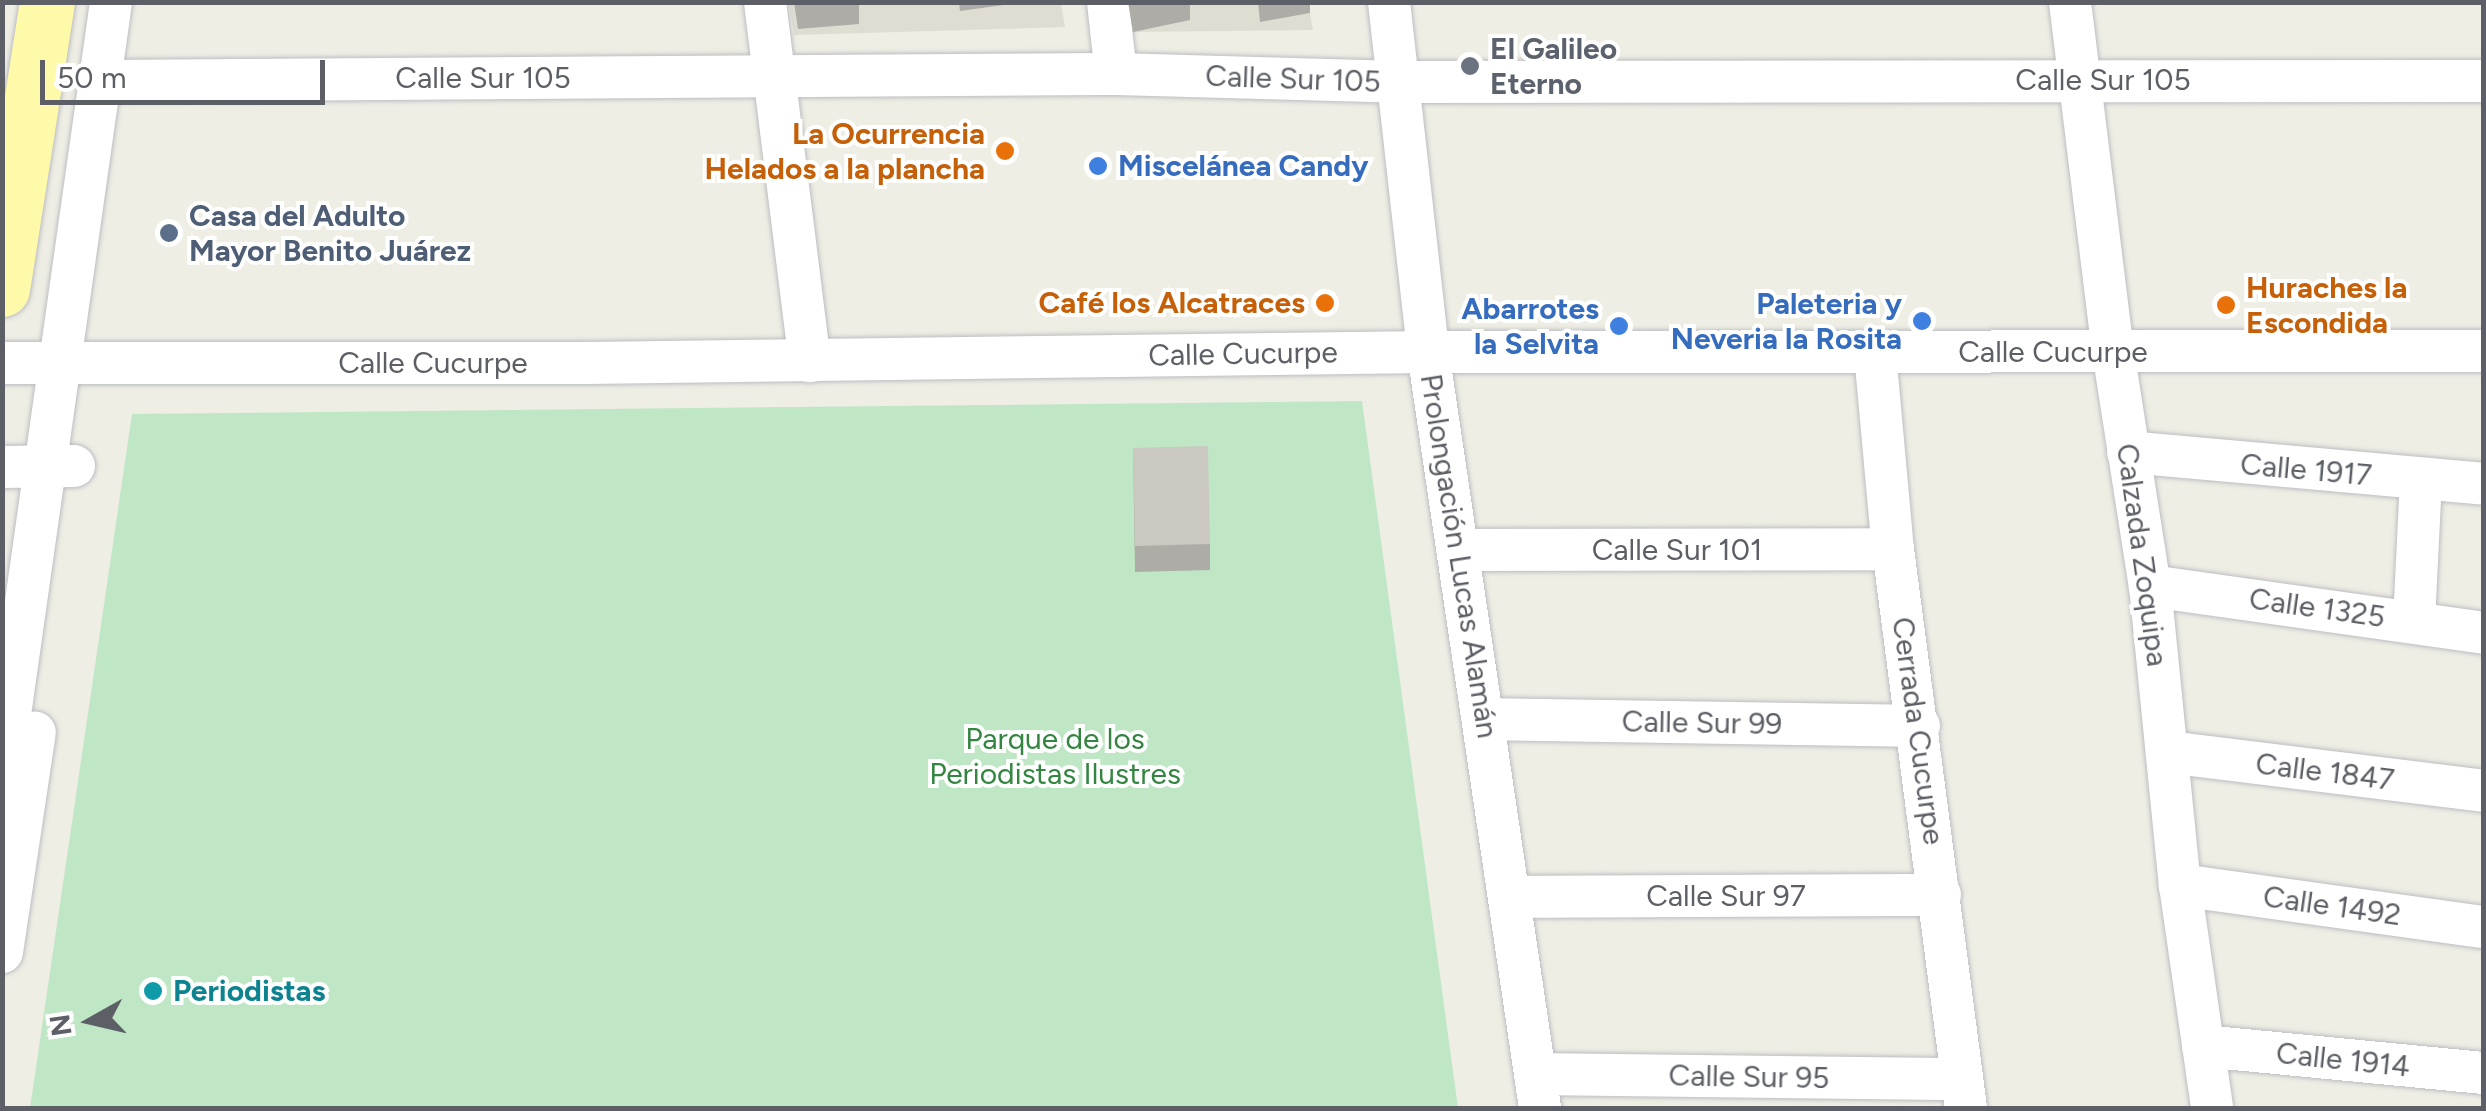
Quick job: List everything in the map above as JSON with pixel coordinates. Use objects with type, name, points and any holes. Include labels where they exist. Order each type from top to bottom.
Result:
[{"type":"main road","points":[[2,289],[47,2]]},
{"type":"street","points":[[2,952],[60,467],[64,363],[111,2]]},
{"type":"street","points":[[765,2],[810,361]]},
{"type":"street","points":[[1108,2],[1116,74]]},
{"type":"street","name":"Prolongación Lucas Alamán","points":[[1389,2],[1428,352],[1538,1092]]},
{"type":"street","name":"Calzada Zoquipa","points":[[2070,2],[2114,351],[2150,586],[2180,885],[2212,1108]]},
{"type":"street","name":"Calle Sur 105","points":[[103,81],[1116,74],[1398,82],[2484,81]]},
{"type":"street","name":"Calle Cucurpe","points":[[2,362],[810,361],[1428,352],[2484,350]]},
{"type":"street","name":"Cerrada Cucurpe","points":[[1876,353],[1894,549],[1964,1094]]},
{"type":"street","name":"Calle 1917","points":[[2128,452],[2484,484]]},
{"type":"street","points":[[2,466],[60,467]]},
{"type":"street","points":[[2,771],[60,467]]},
{"type":"street","points":[[2414,622],[2421,480]]},
{"type":"street","name":"Calle Sur 101","points":[[1460,550],[1894,549]]},
{"type":"street","name":"Calle 1325","points":[[2150,586],[2484,633]]},
{"type":"street","name":"Calle Sur 99","points":[[1484,719],[1919,726]]},
{"type":"street","name":"Calle 1847","points":[[2167,752],[2484,791]]},
{"type":"street","name":"Calle 1492","points":[[2180,885],[2484,927]]},
{"type":"street","name":"Calle Sur 97","points":[[1512,897],[1940,895]]},
{"type":"street","name":"Calle 1914","points":[[2203,1046],[2484,1074]]},
{"type":"street","name":"Calle Sur 95","points":[[1538,1092],[1964,1094]]},
{"type":"shaded area","points":[[789,3],[1061,3],[1065,27],[794,35]]},
{"type":"shaded area","points":[[1129,3],[1308,3],[1313,30],[1133,32]]},
{"type":"green space","name":"Parque de los Periodistas Ilustres","points":[[1362,401],[1458,1108],[30,1108],[132,414]]},
{"type":"building","points":[[1208,446],[1210,544],[1135,546],[1133,448]]},
{"type":"place","name":"El Galileo Eterno","points":[[1470,66]]},
{"type":"place","name":"La Ocurrencia Helados a la plancha","points":[[1005,151]]},
{"type":"place","name":"Miscelánea Candy","points":[[1098,166]]},
{"type":"place","name":"Casa del Adulto Mayor Benito Juárez","points":[[169,233]]},
{"type":"place","name":"Café los Alcatraces","points":[[1325,303]]},
{"type":"place","name":"Huraches la Escondida","points":[[2226,305]]},
{"type":"place","name":"Paleteria y Neveria la Rosita","points":[[1922,321]]},
{"type":"place","name":"Abarrotes la Selvita","points":[[1619,326]]},
{"type":"place","name":"Periodistas","points":[[153,991]]}]
